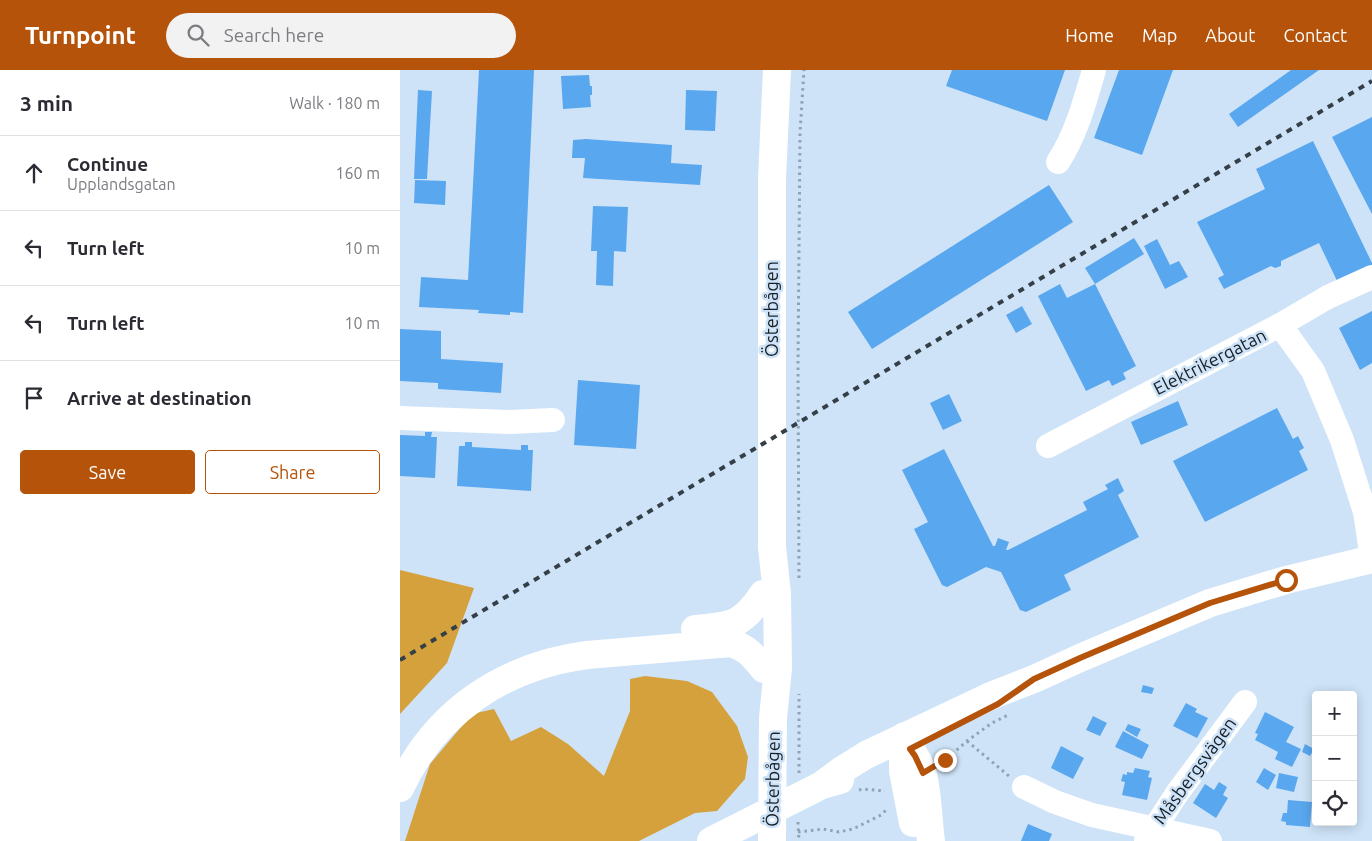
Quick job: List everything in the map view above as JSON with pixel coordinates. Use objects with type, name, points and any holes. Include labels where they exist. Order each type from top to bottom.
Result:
[{"type":"main road","name":"Österbågen","points":[[772,841],[774,718],[778,668],[777,594],[772,547],[772,178],[777,70]]},
{"type":"main road","name":"Österbågen","points":[[772,547],[763,594],[764,669],[774,718]]},
{"type":"main road","points":[[714,840],[822,785],[866,755],[908,743],[992,695],[1034,679],[1210,603],[1286,580],[1372,559]]},
{"type":"main road","points":[[400,762],[427,725],[448,702],[473,683],[500,667],[530,654],[561,645],[655,632],[728,626],[743,619],[754,608],[763,594]]},
{"type":"main road","points":[[400,788],[431,739],[456,713],[479,693],[533,667],[563,658],[587,654],[731,643],[743,647],[753,655],[764,669]]},
{"type":"main road","points":[[908,743],[915,756],[913,777],[916,841]]},
{"type":"main road","points":[[913,777],[932,841]]},
{"type":"street","points":[[1058,162],[1064,153],[1084,105],[1094,70]]},
{"type":"street","points":[[1280,325],[1328,297],[1372,277]]},
{"type":"street","name":"Elektrikergatan","points":[[1048,446],[1280,325],[1312,371],[1342,440],[1365,512],[1372,559]]},
{"type":"street","points":[[400,418],[509,422],[553,420]]},
{"type":"street","name":"Måsbergsvägen","points":[[1150,835],[1178,792],[1245,702]]},
{"type":"street","points":[[1024,787],[1055,802],[1150,835],[1210,841]]},
{"type":"path","points":[[799,586],[800,133],[804,70]]},
{"type":"path","points":[[799,684],[799,773]]},
{"type":"path","points":[[856,791],[863,789],[885,791],[913,777],[945,760],[992,723],[1017,710]]},
{"type":"path","points":[[967,742],[1024,787]]},
{"type":"path","points":[[798,832],[823,829],[840,832],[853,829],[880,815],[890,806]]},
{"type":"path","points":[[798,813],[799,841]]},
{"type":"shaded area","points":[[400,570],[474,588],[447,663],[400,714]]},
{"type":"shaded area","points":[[645,676],[687,681],[712,692],[737,726],[748,757],[745,779],[717,811],[695,813],[639,841],[405,841],[430,764],[472,714],[494,709],[511,741],[541,727],[568,744],[604,776],[630,711],[630,679]]},
{"type":"building","points":[[479,70],[534,70],[523,313],[510,312],[510,315],[478,313],[479,310],[419,307],[421,277],[468,280]]},
{"type":"building","points":[[952,70],[1065,70],[1047,121],[946,86]]},
{"type":"building","points":[[1119,70],[1173,70],[1142,155],[1094,138]]},
{"type":"building","points":[[1291,70],[1319,70],[1238,127],[1229,114]]},
{"type":"building","points":[[589,75],[590,86],[592,86],[592,95],[590,95],[591,107],[563,109],[561,76]]},
{"type":"building","points":[[418,90],[432,91],[427,179],[414,179]]},
{"type":"building","points":[[686,90],[717,91],[715,131],[685,130]]},
{"type":"building","points":[[1372,117],[1372,214],[1332,137]]},
{"type":"building","points":[[586,139],[672,145],[671,163],[702,165],[700,185],[583,178],[585,158],[572,158],[573,140]]},
{"type":"building","points":[[1313,141],[1372,263],[1372,269],[1339,285],[1319,243],[1281,261],[1281,266],[1275,268],[1271,266],[1224,289],[1218,278],[1224,275],[1197,222],[1265,189],[1256,169]]},
{"type":"building","points":[[415,180],[446,181],[445,205],[414,203]]},
{"type":"building","points":[[1049,185],[1073,222],[872,349],[848,312]]},
{"type":"building","points":[[593,206],[628,207],[626,252],[614,251],[613,286],[596,285],[597,251],[591,251]]},
{"type":"building","points":[[1134,238],[1144,254],[1095,284],[1085,268]]},
{"type":"building","points":[[1157,239],[1170,265],[1179,261],[1188,277],[1165,289],[1144,246]]},
{"type":"building","points":[[1060,284],[1067,298],[1095,284],[1136,366],[1123,373],[1126,379],[1112,386],[1109,380],[1086,391],[1038,296]]},
{"type":"building","points":[[1022,306],[1032,324],[1016,333],[1006,315]]},
{"type":"building","points":[[1372,311],[1372,363],[1360,370],[1339,328]]},
{"type":"building","points":[[400,329],[441,331],[441,359],[503,363],[501,393],[438,389],[438,383],[400,381]]},
{"type":"building","points":[[578,380],[640,385],[636,449],[574,445]]},
{"type":"building","points":[[949,394],[962,421],[943,430],[930,403]]},
{"type":"building","points":[[1178,401],[1188,425],[1141,445],[1131,422]]},
{"type":"building","points":[[1277,408],[1293,439],[1298,436],[1304,448],[1299,451],[1308,470],[1205,522],[1173,461]]},
{"type":"building","points":[[425,432],[432,432],[431,437],[437,437],[435,478],[400,476],[400,435],[425,436]]},
{"type":"building","points":[[465,442],[472,442],[472,447],[521,450],[521,445],[528,445],[528,450],[533,450],[531,491],[457,486],[459,446],[465,446]]},
{"type":"building","points":[[944,449],[993,546],[995,546],[998,538],[1009,542],[1006,550],[1008,550],[1087,510],[1083,502],[1108,489],[1105,485],[1118,478],[1124,491],[1118,495],[1139,537],[1064,575],[1071,590],[1026,612],[1020,610],[1001,572],[986,567],[947,587],[942,585],[914,529],[928,522],[902,470]]},
{"type":"building","points":[[1143,685],[1154,688],[1152,694],[1141,692]]},
{"type":"building","points":[[1186,703],[1197,709],[1195,712],[1208,718],[1197,738],[1173,726]]},
{"type":"building","points":[[1265,712],[1294,727],[1286,742],[1301,749],[1292,767],[1275,759],[1278,752],[1255,740],[1258,734],[1255,733]]},
{"type":"building","points":[[1093,716],[1107,723],[1100,736],[1086,730]]},
{"type":"building","points":[[1128,724],[1141,729],[1137,737],[1125,730]]},
{"type":"building","points":[[1123,731],[1149,745],[1142,759],[1115,747]]},
{"type":"building","points":[[1305,744],[1312,748],[1310,756],[1302,752]]},
{"type":"building","points":[[1061,746],[1084,758],[1073,779],[1051,768]]},
{"type":"building","points":[[1135,768],[1150,771],[1148,777],[1152,778],[1147,800],[1122,795],[1125,782],[1121,781],[1123,774],[1127,775],[1127,772],[1133,773]]},
{"type":"building","points":[[1264,768],[1276,775],[1268,790],[1256,782]]},
{"type":"building","points":[[1279,773],[1298,777],[1294,792],[1276,788]]},
{"type":"building","points":[[1219,782],[1227,787],[1223,795],[1228,798],[1216,818],[1193,803],[1205,784],[1214,790]]},
{"type":"building","points":[[1288,800],[1312,802],[1310,827],[1286,825],[1286,822],[1281,821],[1283,813],[1287,813]]},
{"type":"building","points":[[1028,824],[1052,834],[1049,841],[1021,841]]},
{"type":"railway","points":[[400,660],[1372,81]]},
{"type":"route","points":[[945,760],[923,773],[910,749],[998,704],[1034,679],[1080,658],[1210,603],[1286,580]]}]
